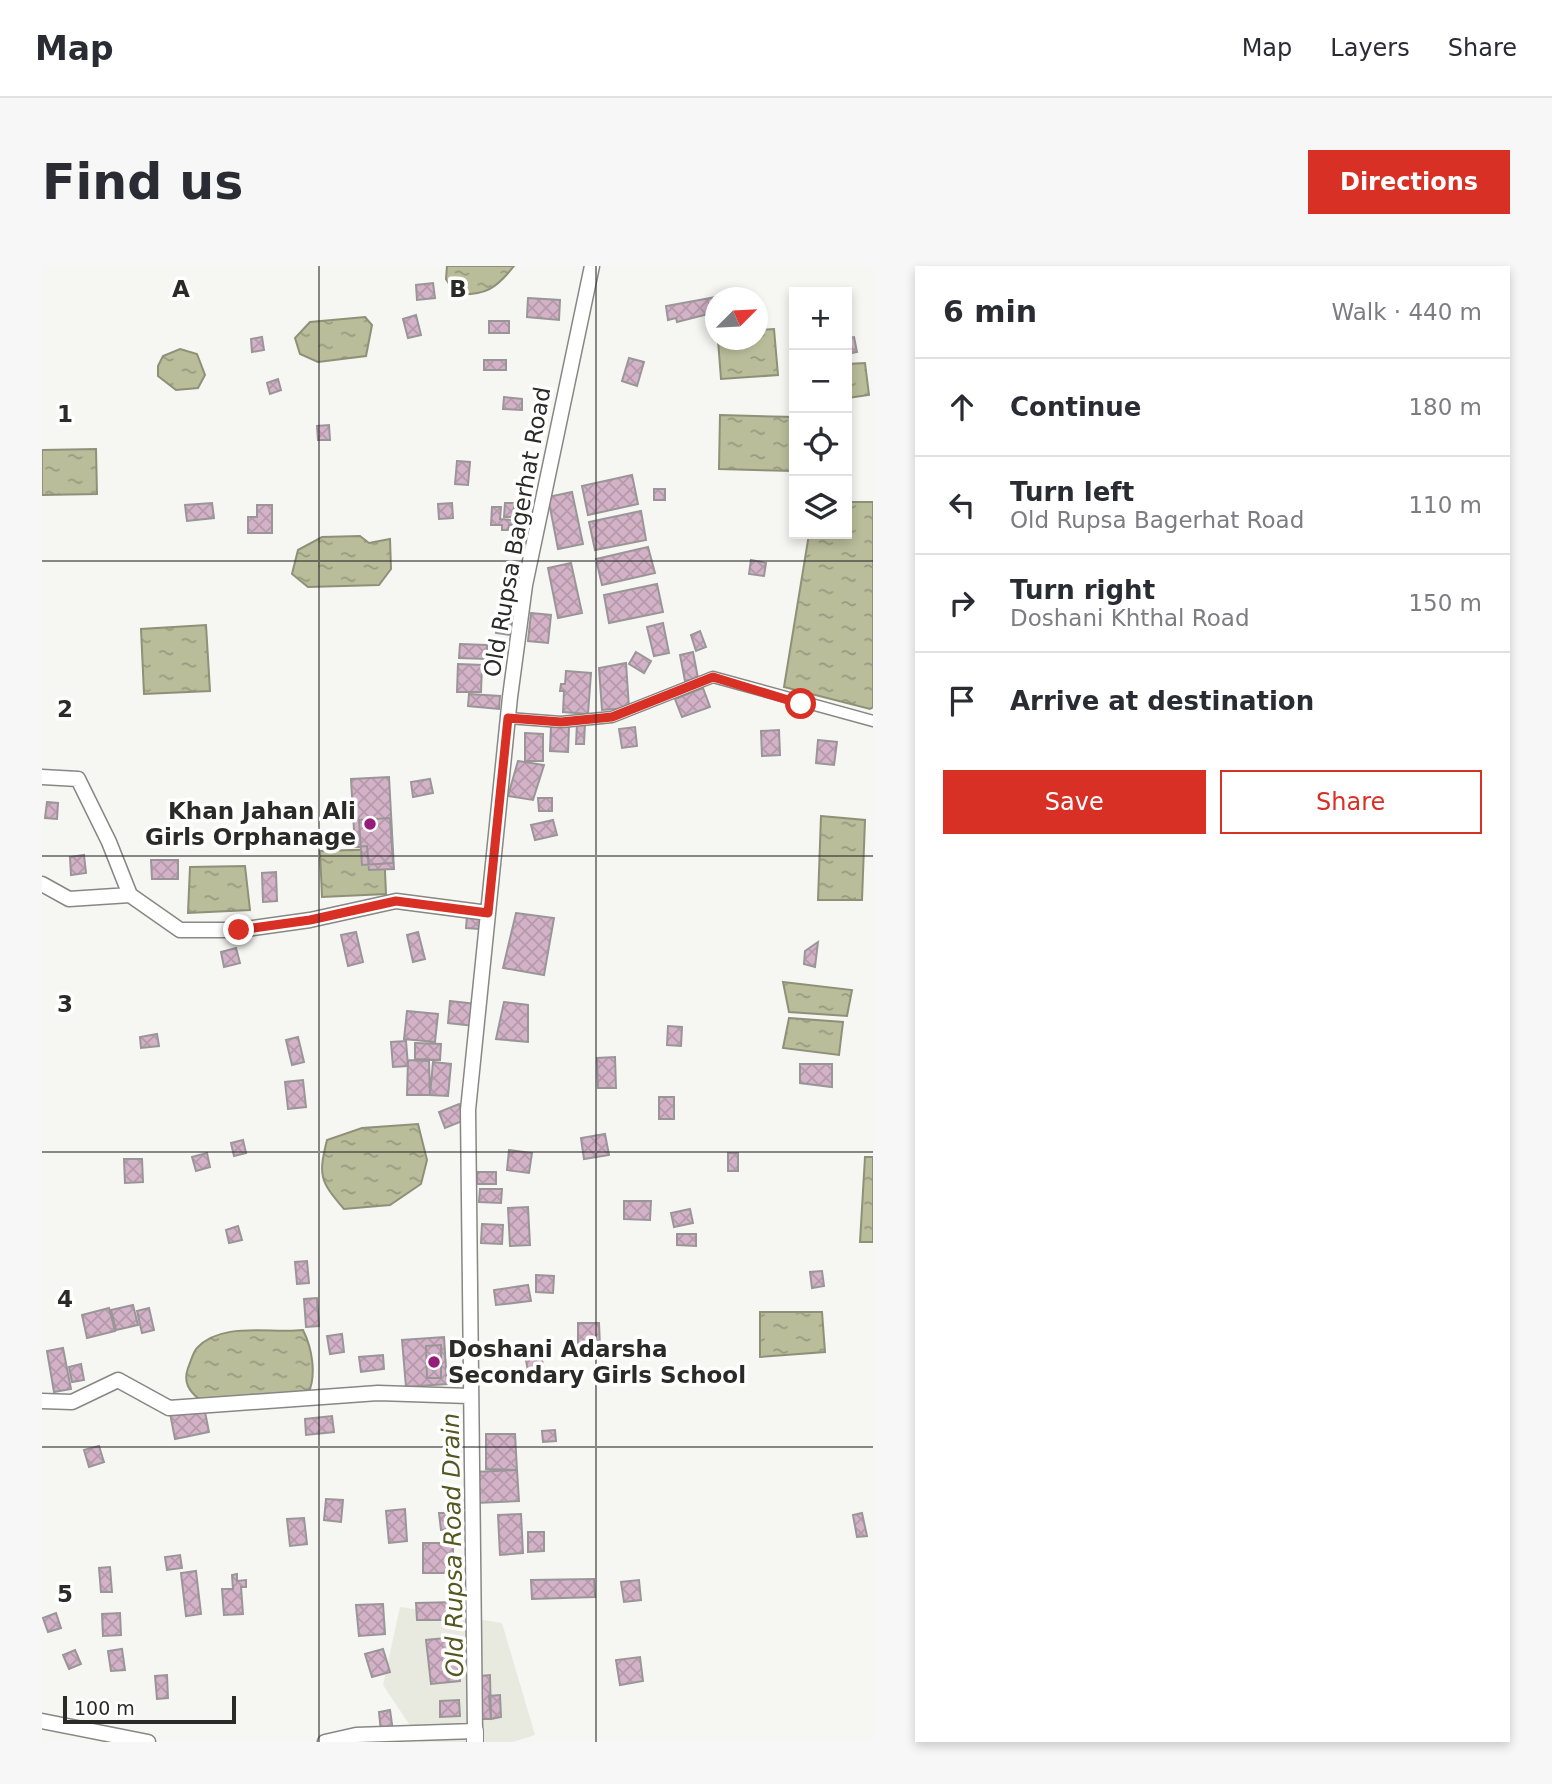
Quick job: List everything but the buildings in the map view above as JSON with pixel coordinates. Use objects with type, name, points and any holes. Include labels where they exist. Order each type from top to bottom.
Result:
[{"type":"street","name":"Old Rupsa Bagerhat Road","points":[[475,1736],[468,1110],[508,718],[525,585],[592,266]]},
{"type":"street","points":[[508,718],[561,722],[612,717],[713,677],[873,722]]},
{"type":"street","points":[[42,776],[78,779],[109,842],[130,895],[180,930],[239,930],[310,920],[396,901],[488,913]]},
{"type":"street","points":[[42,884],[69,899],[130,895]]},
{"type":"street","points":[[42,1401],[72,1402],[118,1380],[169,1408],[378,1394],[469,1396]]},
{"type":"street","points":[[42,1721],[148,1742]]},
{"type":"street","points":[[325,1742],[356,1735],[475,1736]]},
{"type":"shaded area","points":[[400,1607],[502,1623],[535,1735],[513,1742],[421,1742],[383,1685]]},
{"type":"water","points":[[447,266],[514,266],[489,289],[474,294],[455,294],[446,279]]},
{"type":"water","points":[[365,317],[372,325],[366,356],[318,362],[300,354],[295,338],[310,322]]},
{"type":"water","points":[[768,329],[774,329],[778,375],[721,379],[719,350],[768,350]]},
{"type":"water","points":[[180,349],[197,354],[205,375],[198,388],[176,390],[158,376],[158,366],[163,356]]},
{"type":"water","points":[[865,363],[869,395],[852,397],[852,364]]},
{"type":"water","points":[[720,415],[789,417],[789,471],[719,469]]},
{"type":"water","points":[[96,449],[97,494],[42,495],[42,450]]},
{"type":"water","points":[[852,502],[873,502],[873,707],[870,709],[784,687],[808,539],[852,539]]},
{"type":"water","points":[[360,536],[369,543],[390,539],[391,569],[379,585],[308,587],[292,574],[298,550],[322,537]]},
{"type":"water","points":[[206,625],[210,691],[144,694],[141,629]]},
{"type":"water","points":[[821,816],[865,820],[862,900],[818,900]]},
{"type":"water","points":[[384,849],[386,894],[322,897],[320,851]]},
{"type":"water","points":[[245,866],[250,910],[188,913],[190,867]]},
{"type":"water","points":[[783,982],[852,990],[847,1016],[789,1012]]},
{"type":"water","points":[[789,1018],[843,1022],[839,1055],[783,1048]]},
{"type":"water","points":[[418,1124],[427,1160],[421,1184],[390,1205],[344,1209],[323,1178],[322,1162],[327,1140],[362,1128]]},
{"type":"water","points":[[865,1157],[873,1157],[873,1242],[860,1242]]},
{"type":"water","points":[[760,1312],[822,1312],[825,1352],[760,1357]]},
{"type":"water","points":[[247,1330],[303,1330],[312,1362],[311,1387],[308,1394],[199,1399],[188,1386],[186,1378],[193,1354],[207,1340],[219,1334]]},
{"type":"place","name":"Khan Jahan Ali Girls Orphanage","points":[[370,824]]},
{"type":"place","name":"Doshani Adarsha Secondary Girls School","points":[[434,1362]]},
{"type":"route","points":[[239,930],[310,920],[396,901],[488,913],[508,718],[561,722],[612,717],[713,677],[801,704]]},
{"type":"water label","name":"Old Rupsa Road Drain","points":[[453,1545]]}]
